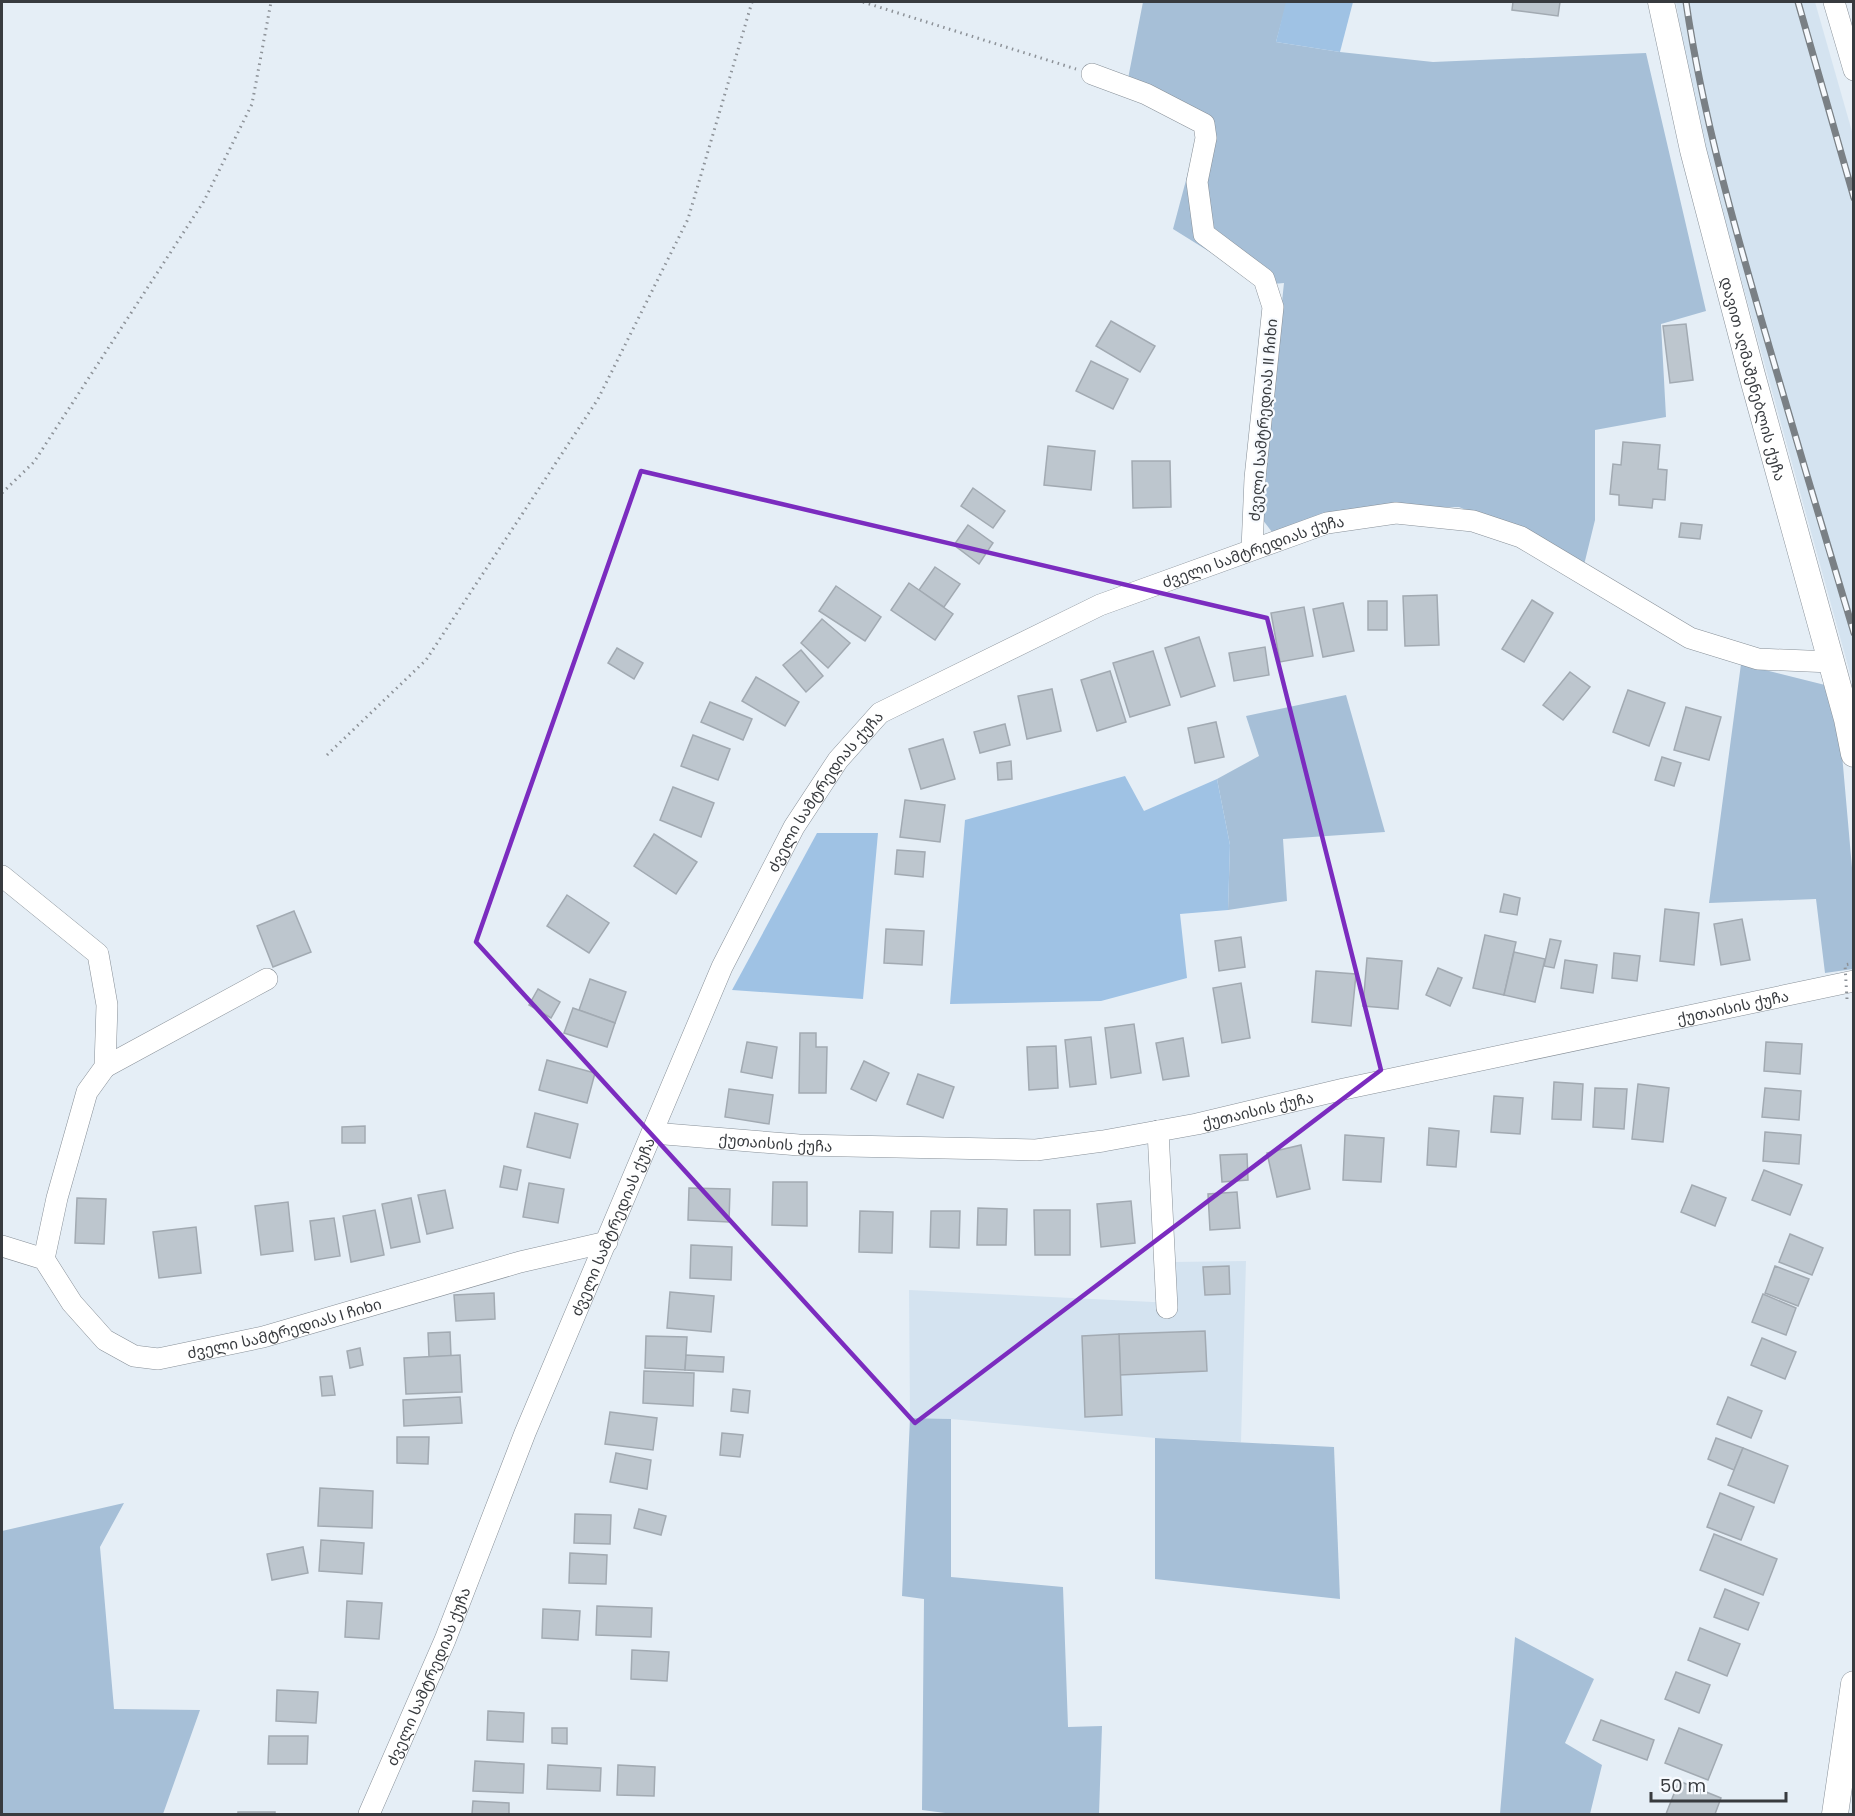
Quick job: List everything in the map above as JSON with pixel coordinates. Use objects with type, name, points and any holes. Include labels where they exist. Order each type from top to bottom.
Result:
[{"type":"main road","name":"დავით აღმაშენებლის ქუჩა","points":[[1661,2],[1693,150],[1752,375],[1847,719],[1854,754]]},
{"type":"main road","points":[[1835,1815],[1854,1684]]},
{"type":"street","points":[[1834,2],[1854,70]]},
{"type":"street","name":"ძველი სამტრედიას II ჩიხი","points":[[1092,74],[1146,94],[1204,124],[1206,138],[1197,182],[1204,234],[1264,279],[1273,307],[1255,478],[1252,549]]},
{"type":"street","name":"ძველი სამტრედიას ქუჩა","points":[[369,1815],[445,1640],[525,1433],[722,967],[794,827],[838,759],[879,713],[1100,605],[1328,523],[1396,513],[1473,520],[1521,537],[1690,638],[1758,659],[1831,662]]},
{"type":"street","points":[[2,876],[98,954],[107,1005],[105,1067]]},
{"type":"street","points":[[2,1246],[44,1259],[57,1198],[87,1092],[105,1067],[267,979]]},
{"type":"street","name":"ქუთაისის ქუჩა","points":[[653,1133],[799,1145],[1036,1150],[1197,1124],[1344,1089],[1850,990]]},
{"type":"street","points":[[1158,1131],[1167,1308]]},
{"type":"street","name":"ძველი სამტრედიას I ჩიხი","points":[[44,1259],[72,1303],[105,1340],[134,1356],[158,1359],[263,1337],[520,1262],[607,1242]]},
{"type":"path","points":[[2,493],[34,462],[204,201],[252,104],[271,2]]},
{"type":"path","points":[[327,756],[426,660],[598,399],[688,219],[752,2]]},
{"type":"path","points":[[862,2],[1092,74]]},
{"type":"path","points":[[1850,990],[1845,965],[1854,963]]},
{"type":"highlighted area","points":[[641,471],[1267,618],[1381,1070],[915,1423],[476,942]]},
{"type":"shaded area","points":[[1143,2],[1287,2],[1276,42],[1340,52],[1433,62],[1646,53],[1706,311],[1661,324],[1666,417],[1595,430],[1595,520],[1584,565],[1540,541],[1459,507],[1395,508],[1272,532],[1259,515],[1284,283],[1263,285],[1173,229],[1201,124],[1125,94]]},
{"type":"shaded area","points":[[1286,2],[1353,2],[1340,52],[1276,42]]},
{"type":"shaded area","points":[[1676,2],[1815,2],[1853,135],[1853,684],[1692,101]]},
{"type":"shaded area","points":[[1741,664],[1825,685],[1841,743],[1853,879],[1853,969],[1825,973],[1816,899],[1709,903]]},
{"type":"shaded area","points":[[1346,695],[1385,832],[1283,839],[1287,901],[1228,910],[1230,845],[1217,779],[1259,756],[1246,716]]},
{"type":"shaded area","points":[[1125,776],[1144,811],[1217,779],[1230,845],[1228,910],[1180,914],[1187,978],[1101,1001],[950,1004],[965,820]]},
{"type":"shaded area","points":[[817,833],[878,833],[863,999],[732,990]]},
{"type":"shaded area","points":[[1246,1261],[1241,1442],[1155,1438],[951,1419],[910,1418],[909,1290],[1173,1303],[1173,1262]]},
{"type":"shaded area","points":[[910,1418],[951,1419],[951,1577],[1063,1587],[1068,1727],[1102,1726],[1099,1814],[953,1814],[922,1810],[924,1599],[902,1596]]},
{"type":"shaded area","points":[[1155,1438],[1334,1447],[1340,1599],[1155,1579]]},
{"type":"shaded area","points":[[124,1503],[100,1547],[114,1709],[200,1710],[163,1814],[2,1814],[2,1531]]},
{"type":"shaded area","points":[[1515,1637],[1594,1679],[1565,1743],[1602,1765],[1590,1814],[1500,1814]]},
{"type":"building","points":[[1513,2],[1560,2],[1558,16],[1512,10]]},
{"type":"building","points":[[1111,321],[1155,346],[1140,372],[1096,346]]},
{"type":"building","points":[[1686,324],[1693,380],[1670,383],[1663,326]]},
{"type":"building","points":[[1091,361],[1128,379],[1113,409],[1076,391]]},
{"type":"building","points":[[1623,442],[1660,445],[1658,469],[1667,470],[1665,500],[1653,499],[1652,508],[1619,505],[1619,495],[1610,494],[1613,464],[1621,465]]},
{"type":"building","points":[[1048,446],[1095,451],[1091,490],[1044,485]]},
{"type":"building","points":[[1132,461],[1170,461],[1171,507],[1133,508]]},
{"type":"building","points":[[973,488],[1005,511],[993,528],[961,506]]},
{"type":"building","points":[[1681,523],[1702,525],[1700,539],[1679,537]]},
{"type":"building","points":[[968,525],[993,543],[979,564],[954,545]]},
{"type":"building","points":[[935,567],[960,584],[944,607],[919,590]]},
{"type":"building","points":[[909,583],[953,614],[935,640],[891,610]]},
{"type":"building","points":[[836,586],[881,617],[865,641],[819,611]]},
{"type":"building","points":[[1437,595],[1439,645],[1405,646],[1403,596]]},
{"type":"building","points":[[1532,600],[1553,613],[1524,662],[1502,649]]},
{"type":"building","points":[[1368,601],[1387,601],[1387,630],[1368,630]]},
{"type":"building","points":[[1343,603],[1354,651],[1323,657],[1313,609]]},
{"type":"building","points":[[1304,607],[1313,656],[1280,662],[1271,613]]},
{"type":"building","points":[[822,619],[850,643],[828,668],[801,643]]},
{"type":"building","points":[[1199,637],[1215,686],[1181,697],[1165,648]]},
{"type":"building","points":[[1265,647],[1269,675],[1234,681],[1229,653]]},
{"type":"building","points":[[617,648],[643,663],[634,679],[608,663]]},
{"type":"building","points":[[801,650],[823,676],[806,692],[783,665]]},
{"type":"building","points":[[1153,651],[1170,705],[1130,717],[1113,663]]},
{"type":"building","points":[[1110,671],[1126,722],[1097,731],[1081,680]]},
{"type":"building","points":[[1570,672],[1590,687],[1563,720],[1543,705]]},
{"type":"building","points":[[756,677],[799,702],[785,726],[742,701]]},
{"type":"building","points":[[1052,689],[1061,731],[1027,739],[1018,696]]},
{"type":"building","points":[[1628,690],[1665,703],[1649,746],[1613,732]]},
{"type":"building","points":[[710,702],[752,719],[743,740],[701,722]]},
{"type":"building","points":[[1686,707],[1721,717],[1709,760],[1674,750]]},
{"type":"building","points":[[1216,722],[1224,757],[1195,763],[1188,728]]},
{"type":"building","points":[[1005,724],[1010,745],[980,753],[974,732]]},
{"type":"building","points":[[693,735],[730,749],[718,780],[681,766]]},
{"type":"building","points":[[943,739],[955,779],[921,789],[909,749]]},
{"type":"building","points":[[1662,757],[1681,763],[1674,786],[1655,780]]},
{"type":"building","points":[[1011,761],[1012,779],[998,780],[997,763]]},
{"type":"building","points":[[673,787],[714,803],[701,837],[660,820]]},
{"type":"building","points":[[905,800],[945,805],[940,842],[900,837]]},
{"type":"building","points":[[654,834],[697,862],[676,894],[634,866]]},
{"type":"building","points":[[897,850],[925,852],[923,877],[895,874]]},
{"type":"building","points":[[1504,894],[1520,898],[1517,915],[1500,912]]},
{"type":"building","points":[[567,895],[609,923],[589,953],[547,926]]},
{"type":"building","points":[[1665,909],[1699,913],[1694,965],[1660,961]]},
{"type":"building","points":[[294,911],[311,952],[273,967],[257,926]]},
{"type":"building","points":[[1742,919],[1750,960],[1721,965],[1714,924]]},
{"type":"building","points":[[886,929],[924,931],[922,965],[884,963]]},
{"type":"building","points":[[1485,935],[1516,942],[1504,995],[1473,988]]},
{"type":"building","points":[[1241,937],[1245,967],[1219,971],[1215,941]]},
{"type":"building","points":[[1550,939],[1561,941],[1554,968],[1544,966]]},
{"type":"building","points":[[1514,952],[1545,959],[1535,1002],[1504,995]]},
{"type":"building","points":[[1614,953],[1640,956],[1637,981],[1612,978]]},
{"type":"building","points":[[1367,958],[1402,961],[1398,1009],[1363,1006]]},
{"type":"building","points":[[1565,960],[1597,965],[1593,993],[1561,988]]},
{"type":"building","points":[[1438,968],[1462,978],[1450,1006],[1426,995]]},
{"type":"building","points":[[1316,971],[1356,974],[1351,1026],[1312,1022]]},
{"type":"building","points":[[590,979],[626,992],[615,1023],[579,1010]]},
{"type":"building","points":[[1241,983],[1250,1038],[1222,1043],[1213,988]]},
{"type":"building","points":[[538,989],[560,1002],[551,1018],[529,1005]]},
{"type":"building","points":[[573,1008],[615,1023],[607,1047],[564,1033]]},
{"type":"building","points":[[1134,1024],[1141,1073],[1111,1078],[1105,1028]]},
{"type":"building","points":[[800,1033],[816,1033],[816,1047],[827,1047],[826,1093],[799,1093]]},
{"type":"building","points":[[1091,1037],[1096,1084],[1070,1087],[1065,1040]]},
{"type":"building","points":[[1183,1038],[1189,1076],[1163,1080],[1156,1043]]},
{"type":"building","points":[[747,1042],[777,1047],[772,1078],[741,1072]]},
{"type":"building","points":[[1766,1042],[1802,1044],[1800,1074],[1764,1071]]},
{"type":"building","points":[[1056,1046],[1058,1088],[1029,1090],[1027,1047]]},
{"type":"building","points":[[547,1060],[595,1073],[587,1103],[539,1090]]},
{"type":"building","points":[[864,1061],[889,1073],[876,1101],[851,1089]]},
{"type":"building","points":[[918,1074],[954,1087],[943,1118],[907,1104]]},
{"type":"building","points":[[1554,1082],[1583,1084],[1581,1120],[1552,1119]]},
{"type":"building","points":[[1638,1084],[1669,1088],[1663,1142],[1632,1139]]},
{"type":"building","points":[[1595,1088],[1627,1089],[1624,1129],[1593,1127]]},
{"type":"building","points":[[1765,1088],[1801,1091],[1799,1120],[1762,1117]]},
{"type":"building","points":[[729,1089],[773,1095],[769,1124],[725,1117]]},
{"type":"building","points":[[1494,1096],[1523,1098],[1520,1134],[1491,1132]]},
{"type":"building","points":[[535,1113],[578,1124],[570,1158],[527,1147]]},
{"type":"building","points":[[365,1126],[365,1143],[342,1143],[342,1127]]},
{"type":"building","points":[[1429,1128],[1459,1131],[1456,1167],[1427,1165]]},
{"type":"building","points":[[1765,1132],[1801,1135],[1799,1164],[1763,1161]]},
{"type":"building","points":[[1345,1135],[1384,1138],[1381,1182],[1343,1180]]},
{"type":"building","points":[[1301,1145],[1310,1189],[1277,1197],[1267,1153]]},
{"type":"building","points":[[1247,1154],[1248,1180],[1222,1182],[1220,1155]]},
{"type":"building","points":[[504,1166],[521,1170],[517,1190],[500,1187]]},
{"type":"building","points":[[1764,1170],[1802,1185],[1790,1215],[1752,1200]]},
{"type":"building","points":[[773,1182],[807,1182],[807,1226],[772,1225]]},
{"type":"building","points":[[529,1183],[564,1189],[558,1223],[523,1217]]},
{"type":"building","points":[[1692,1185],[1726,1198],[1715,1226],[1681,1212]]},
{"type":"building","points":[[689,1188],[730,1189],[729,1222],[688,1220]]},
{"type":"building","points":[[445,1190],[453,1228],[427,1234],[418,1195]]},
{"type":"building","points":[[1237,1192],[1240,1228],[1210,1230],[1208,1194]]},
{"type":"building","points":[[77,1198],[106,1199],[104,1244],[75,1243]]},
{"type":"building","points":[[411,1198],[420,1242],[391,1248],[382,1204]]},
{"type":"building","points":[[1131,1201],[1135,1243],[1101,1247],[1097,1204]]},
{"type":"building","points":[[288,1202],[293,1251],[261,1255],[255,1206]]},
{"type":"building","points":[[978,1208],[1007,1209],[1006,1245],[977,1245]]},
{"type":"building","points":[[375,1210],[384,1255],[351,1262],[343,1216]]},
{"type":"building","points":[[1034,1210],[1070,1210],[1070,1255],[1035,1255]]},
{"type":"building","points":[[860,1211],[893,1212],[892,1253],[859,1252]]},
{"type":"building","points":[[931,1211],[960,1211],[959,1248],[930,1247]]},
{"type":"building","points":[[334,1218],[340,1256],[315,1260],[310,1221]]},
{"type":"building","points":[[196,1227],[201,1273],[159,1278],[153,1232]]},
{"type":"building","points":[[1790,1234],[1823,1248],[1812,1275],[1779,1262]]},
{"type":"building","points":[[691,1245],[732,1247],[731,1280],[690,1278]]},
{"type":"building","points":[[1229,1266],[1230,1294],[1205,1295],[1203,1267]]},
{"type":"building","points":[[1775,1266],[1809,1279],[1798,1306],[1765,1293]]},
{"type":"building","points":[[670,1292],[714,1296],[711,1332],[667,1328]]},
{"type":"building","points":[[494,1293],[495,1319],[456,1321],[454,1295]]},
{"type":"building","points":[[1763,1294],[1796,1308],[1786,1335],[1752,1322]]},
{"type":"building","points":[[1205,1331],[1207,1371],[1120,1375],[1119,1334]]},
{"type":"building","points":[[450,1332],[451,1356],[429,1357],[428,1333]]},
{"type":"building","points":[[1119,1334],[1122,1415],[1085,1417],[1082,1336]]},
{"type":"building","points":[[646,1336],[687,1337],[685,1370],[645,1368]]},
{"type":"building","points":[[1762,1338],[1796,1352],[1785,1379],[1751,1365]]},
{"type":"building","points":[[360,1348],[363,1365],[350,1368],[347,1351]]},
{"type":"building","points":[[460,1355],[462,1392],[406,1394],[404,1358]]},
{"type":"building","points":[[686,1355],[724,1357],[723,1372],[685,1370]]},
{"type":"building","points":[[644,1371],[694,1373],[693,1406],[643,1403]]},
{"type":"building","points":[[332,1376],[335,1395],[322,1396],[320,1377]]},
{"type":"building","points":[[733,1389],[750,1391],[748,1413],[731,1411]]},
{"type":"building","points":[[460,1397],[462,1423],[404,1426],[403,1400]]},
{"type":"building","points":[[1728,1397],[1762,1411],[1751,1438],[1717,1424]]},
{"type":"building","points":[[610,1412],[657,1418],[653,1450],[605,1444]]},
{"type":"building","points":[[722,1433],[743,1435],[740,1457],[720,1455]]},
{"type":"building","points":[[397,1437],[429,1437],[428,1464],[397,1463]]},
{"type":"building","points":[[1716,1438],[1743,1448],[1734,1470],[1708,1459]]},
{"type":"building","points":[[1743,1448],[1788,1466],[1774,1503],[1728,1485]]},
{"type":"building","points":[[616,1453],[651,1460],[647,1489],[610,1482]]},
{"type":"building","points":[[320,1488],[373,1491],[372,1528],[318,1526]]},
{"type":"building","points":[[1720,1493],[1754,1507],[1741,1540],[1707,1527]]},
{"type":"building","points":[[639,1509],[666,1516],[661,1535],[634,1528]]},
{"type":"building","points":[[575,1514],[611,1515],[610,1544],[574,1543]]},
{"type":"building","points":[[1714,1534],[1777,1559],[1763,1595],[1700,1570]]},
{"type":"building","points":[[321,1540],[364,1543],[362,1574],[319,1571]]},
{"type":"building","points":[[303,1547],[308,1573],[272,1580],[267,1554]]},
{"type":"building","points":[[570,1553],[607,1555],[606,1584],[569,1583]]},
{"type":"building","points":[[1725,1589],[1759,1603],[1748,1630],[1714,1617]]},
{"type":"building","points":[[347,1601],[382,1603],[379,1639],[345,1637]]},
{"type":"building","points":[[597,1606],[652,1608],[651,1637],[596,1635]]},
{"type":"building","points":[[543,1609],[580,1611],[578,1640],[542,1638]]},
{"type":"building","points":[[1700,1628],[1740,1644],[1727,1676],[1688,1660]]},
{"type":"building","points":[[632,1650],[669,1652],[667,1681],[631,1679]]},
{"type":"building","points":[[1676,1672],[1710,1685],[1699,1713],[1665,1699]]},
{"type":"building","points":[[277,1690],[318,1692],[316,1723],[276,1721]]},
{"type":"building","points":[[488,1711],[524,1713],[523,1742],[487,1740]]},
{"type":"building","points":[[1601,1720],[1654,1740],[1647,1760],[1593,1740]]},
{"type":"building","points":[[552,1728],[567,1728],[567,1744],[552,1743]]},
{"type":"building","points":[[1679,1728],[1722,1745],[1708,1780],[1665,1763]]},
{"type":"building","points":[[269,1736],[308,1736],[307,1764],[268,1764]]},
{"type":"building","points":[[475,1761],[524,1764],[523,1793],[473,1791]]},
{"type":"building","points":[[548,1765],[601,1768],[600,1791],[547,1789]]},
{"type":"building","points":[[618,1765],[655,1767],[654,1796],[617,1795]]},
{"type":"building","points":[[1679,1781],[1721,1798],[1715,1814],[1666,1814]]},
{"type":"building","points":[[473,1801],[509,1803],[509,1814],[472,1814]]},
{"type":"building","points":[[238,1812],[275,1812],[275,1814],[238,1814]]},
{"type":"railway","points":[[1686,2],[1711,132],[1733,218],[1854,633]]},
{"type":"railway","points":[[1798,2],[1854,198]]}]
